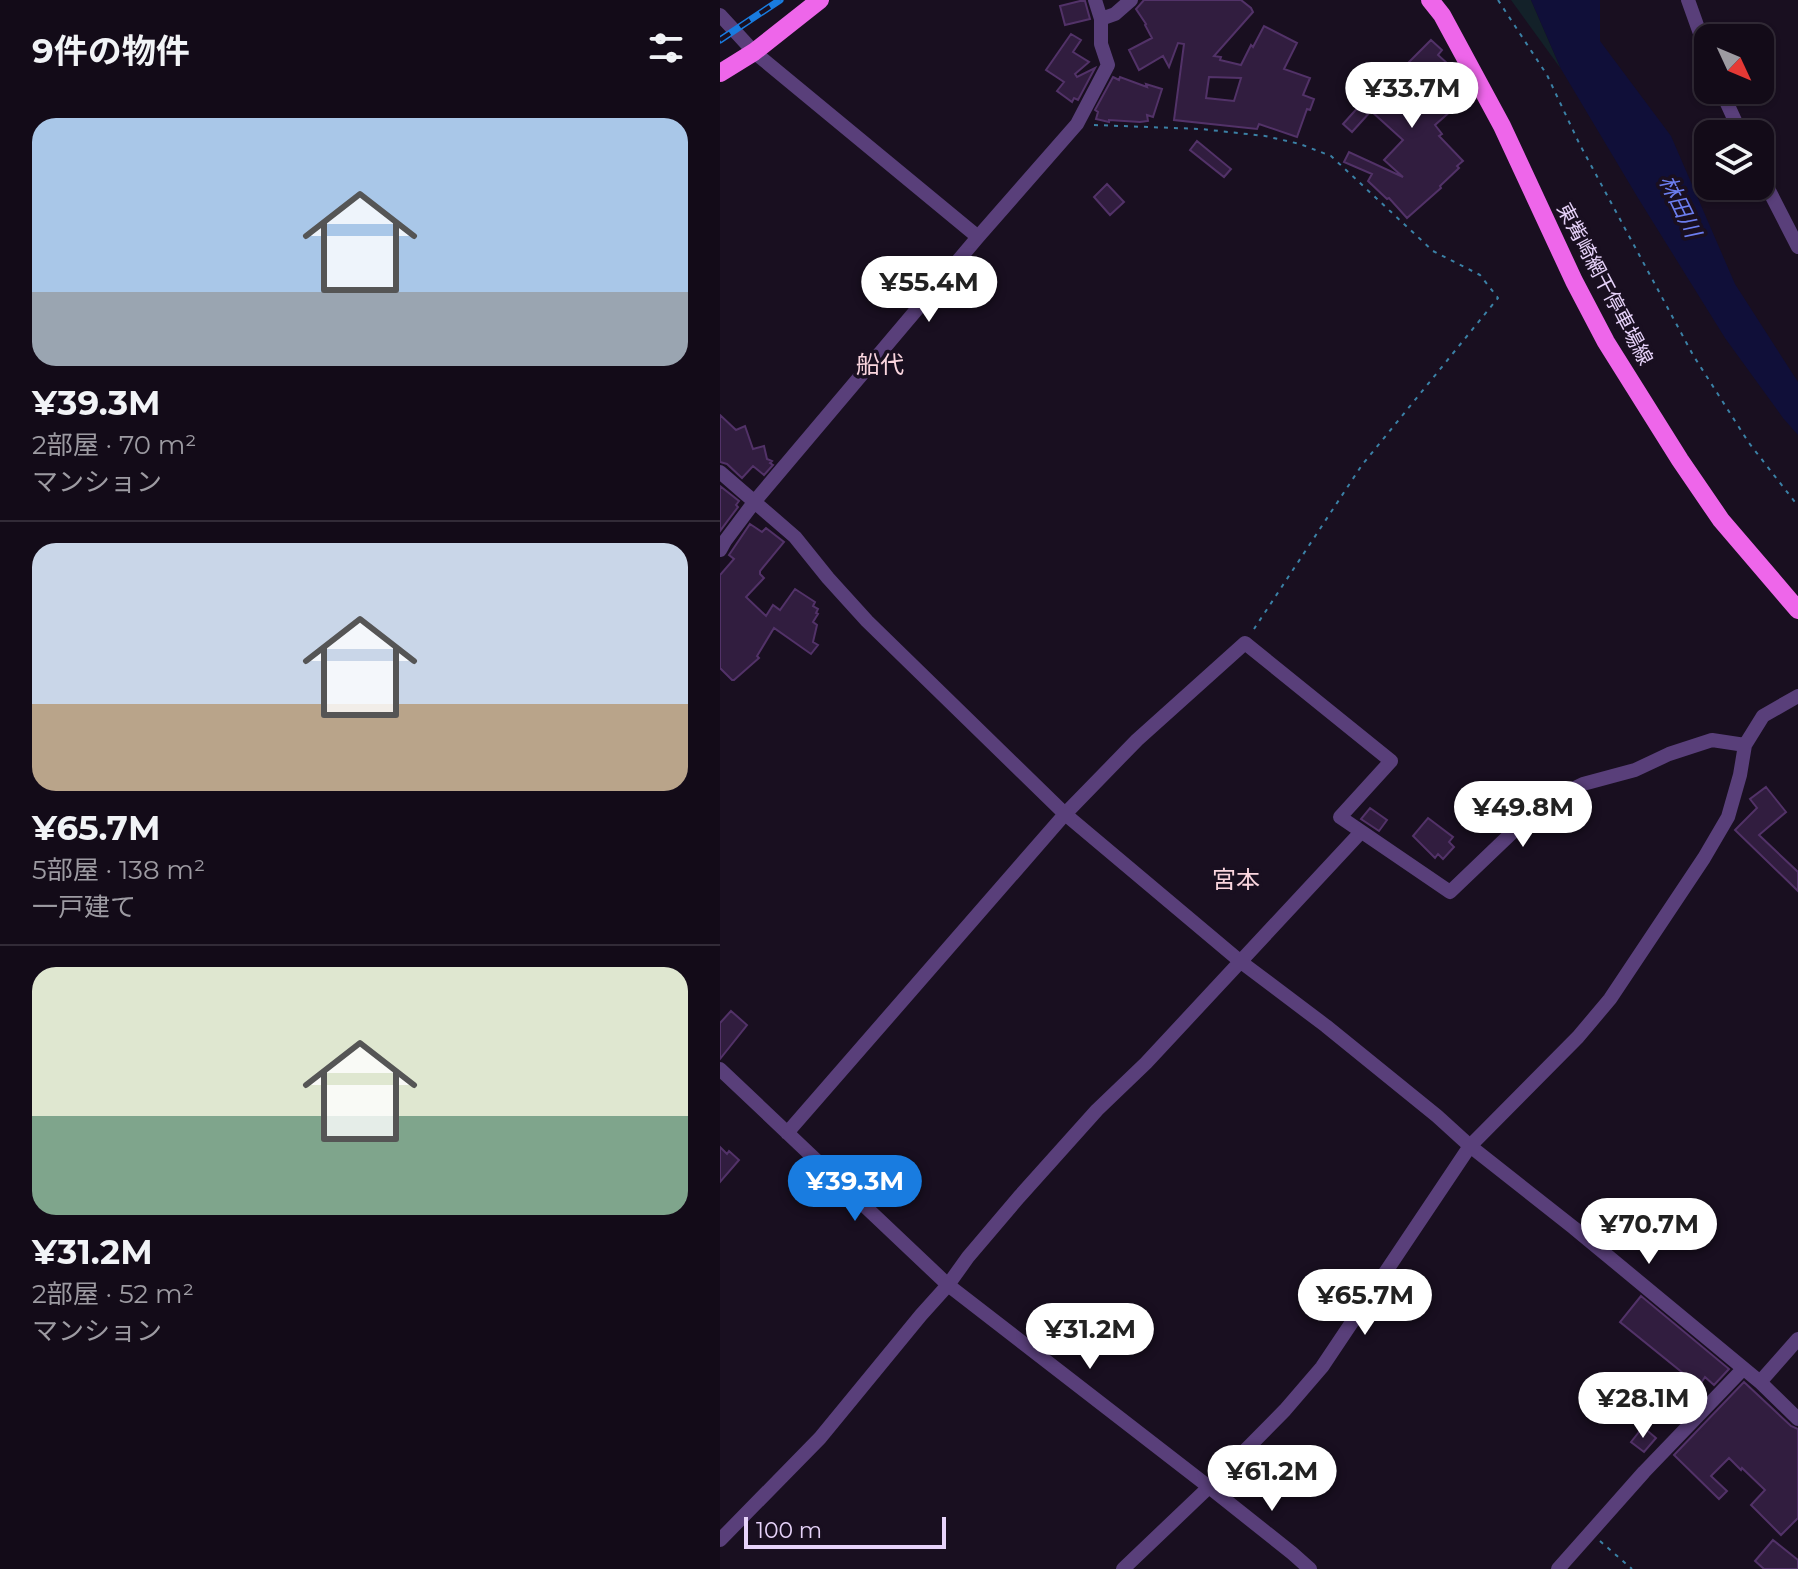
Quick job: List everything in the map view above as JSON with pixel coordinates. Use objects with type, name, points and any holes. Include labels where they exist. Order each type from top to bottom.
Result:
[{"type":"main road","points":[[720,73],[754,52],[820,0]]},
{"type":"main road","name":"東觜崎網干停車場線","points":[[1430,0],[1442,15],[1502,126],[1606,342],[1721,520],[1798,610]]},
{"type":"street","points":[[720,550],[755,501],[1077,124],[1108,65],[1101,44],[1101,19],[1095,0]]},
{"type":"street","points":[[1101,19],[1115,14],[1131,0]]},
{"type":"street","points":[[1688,0],[1697,24]]},
{"type":"street","points":[[720,15],[754,52],[978,237]]},
{"type":"street","points":[[1774,200],[1798,247]]},
{"type":"street","points":[[720,472],[795,537],[867,621],[1065,814],[1241,962],[1326,1026],[1574,1228],[1760,1382],[1798,1419]]},
{"type":"street","points":[[787,1133],[1065,814],[1137,740],[1245,643],[1391,761],[1340,817],[1450,892],[1543,803],[1583,784],[1635,770],[1669,754],[1712,740],[1745,745]]},
{"type":"street","points":[[1123,1569],[1285,1410],[1322,1367],[1470,1146],[1578,1037],[1610,999],[1728,817],[1745,745],[1763,716],[1798,696]]},
{"type":"street","points":[[720,1540],[820,1438],[968,1257],[1097,1110],[1146,1063],[1361,832]]},
{"type":"street","points":[[720,1069],[948,1285],[1310,1569]]},
{"type":"street","points":[[1760,1382],[1798,1339]]},
{"type":"street","points":[[1558,1569],[1644,1472],[1743,1369]]},
{"type":"path","points":[[1498,0],[1547,75],[1579,143],[1693,355],[1749,443],[1798,506]]},
{"type":"path","points":[[1077,124],[1201,129],[1265,136],[1300,144],[1331,156],[1433,251],[1480,275],[1498,298],[1362,465],[1245,643]]},
{"type":"path","points":[[1590,1531],[1632,1569]]},
{"type":"shaded area","points":[[1511,0],[1531,0],[1561,69]]},
{"type":"water","name":"林田川","points":[[1531,0],[1600,0],[1600,41],[1671,136],[1694,189],[1694,200],[1699,200],[1735,284],[1798,382],[1798,435],[1725,338],[1561,69]]},
{"type":"building","points":[[1144,0],[1241,0],[1253,12],[1214,56],[1241,65],[1264,26],[1297,43],[1284,69],[1310,78],[1303,95],[1314,99],[1297,137],[1259,124],[1257,129],[1174,120],[1184,44],[1178,43],[1169,67],[1163,56],[1139,70],[1129,50],[1152,38],[1136,9]],"holes":[[[1209,77],[1241,78],[1234,101],[1206,98]]]},
{"type":"building","points":[[1085,1],[1090,19],[1065,25],[1060,6]]},
{"type":"building","points":[[1071,34],[1081,40],[1073,52],[1089,62],[1075,74],[1077,77],[1095,68],[1078,100],[1074,98],[1072,102],[1057,91],[1064,82],[1046,70]]},
{"type":"building","points":[[1431,40],[1442,50],[1438,55],[1448,64],[1444,68],[1468,96],[1435,125],[1442,134],[1439,136],[1463,161],[1441,188],[1407,218],[1368,181],[1372,174],[1344,162],[1349,152],[1403,177],[1384,160],[1403,140],[1371,111],[1352,132],[1343,124],[1362,103],[1359,100],[1366,93],[1363,90],[1374,77],[1379,81],[1383,77],[1394,83],[1409,66],[1407,64]]},
{"type":"building","points":[[1113,77],[1162,89],[1153,117],[1147,115],[1148,121],[1140,122],[1096,119],[1098,112],[1095,110]]},
{"type":"building","points":[[1197,141],[1231,169],[1224,177],[1190,150]]},
{"type":"building","points":[[1107,184],[1124,202],[1110,215],[1094,197]]},
{"type":"building","points":[[720,415],[736,430],[745,426],[753,449],[764,446],[767,459],[773,465],[764,475],[753,466],[742,478],[727,464],[720,462]]},
{"type":"building","points":[[720,486],[739,501],[720,531]]},
{"type":"building","points":[[750,524],[762,532],[766,528],[784,542],[760,571],[764,578],[746,597],[766,616],[773,605],[780,610],[795,589],[815,602],[813,606],[818,609],[818,614],[813,622],[817,625],[813,642],[818,645],[811,654],[774,628],[757,656],[759,658],[732,680],[720,668],[720,575],[734,559],[729,555]]},
{"type":"building","points":[[1766,787],[1786,812],[1759,835],[1798,872],[1798,891],[1735,830],[1757,808],[1750,799]]},
{"type":"building","points":[[1370,808],[1387,820],[1379,831],[1361,819]]},
{"type":"building","points":[[1428,818],[1453,837],[1449,842],[1454,847],[1443,859],[1438,854],[1435,858],[1413,836]]},
{"type":"building","points":[[731,1011],[747,1025],[720,1059],[720,1023]]},
{"type":"building","points":[[720,1147],[739,1160],[720,1182]]},
{"type":"building","points":[[1641,1296],[1729,1369],[1714,1385],[1705,1377],[1699,1386],[1620,1322]]},
{"type":"building","points":[[1744,1382],[1798,1429],[1798,1518],[1781,1535],[1751,1505],[1765,1490],[1729,1458],[1711,1476],[1727,1491],[1719,1499],[1674,1455]]},
{"type":"building","points":[[1643,1427],[1656,1438],[1644,1452],[1631,1442]]},
{"type":"building","points":[[1773,1540],[1798,1560],[1798,1569],[1764,1569],[1755,1561]]},
{"type":"railway","points":[[720,40],[780,0]]},
{"type":"district","name":"船代","points":[[880,364]]},
{"type":"district","name":"宮本","points":[[1236,879]]}]
